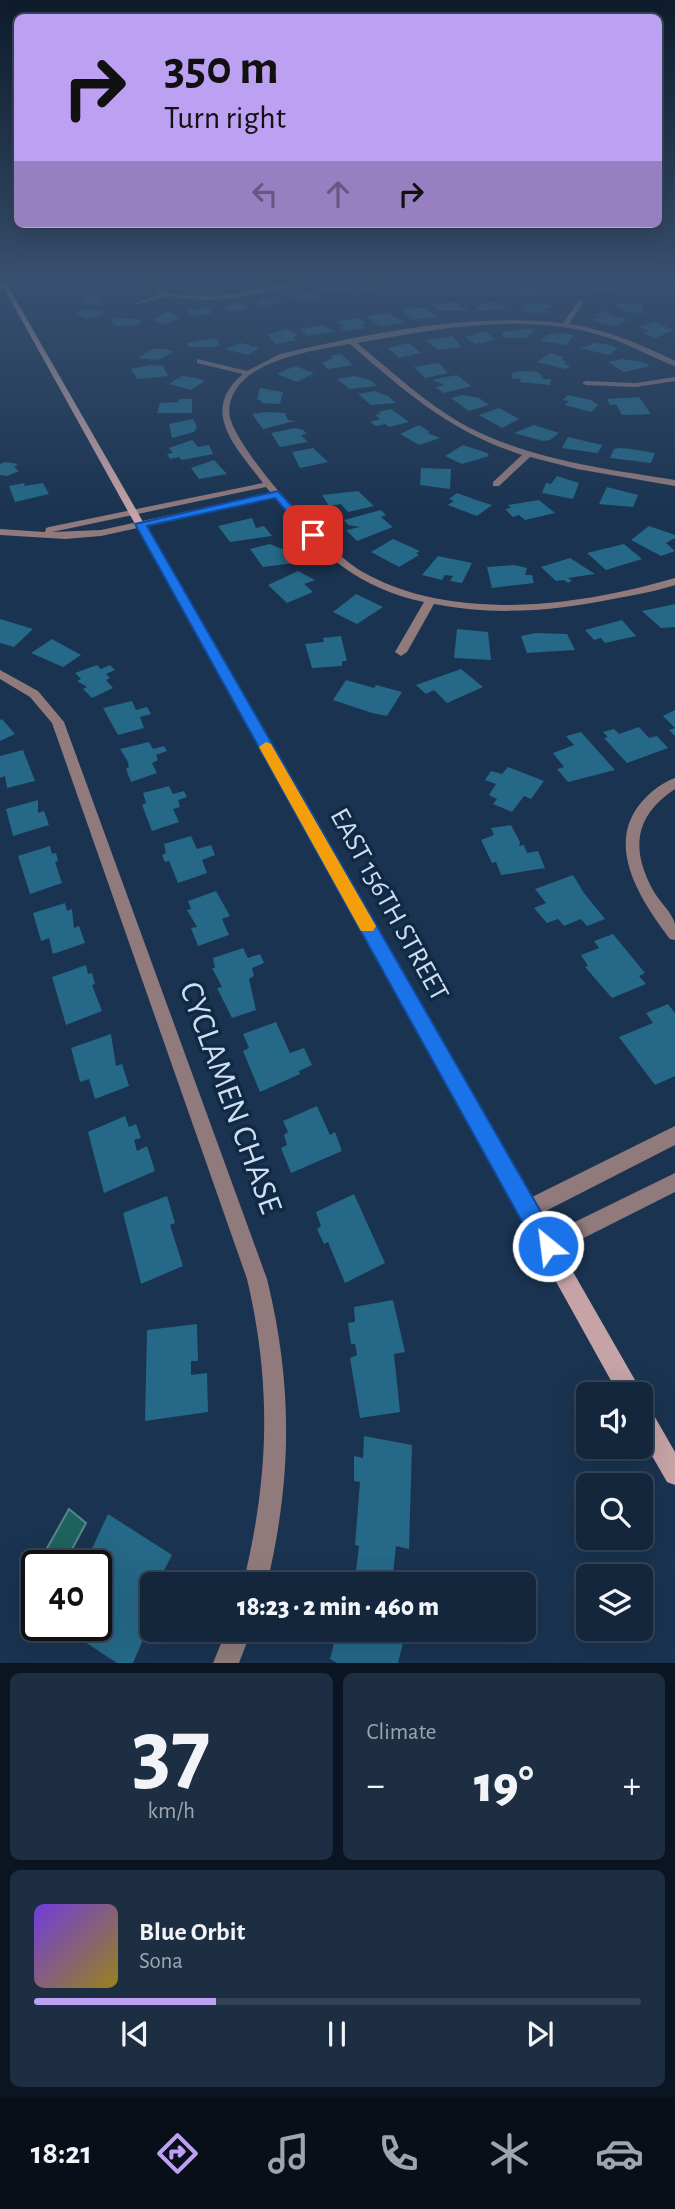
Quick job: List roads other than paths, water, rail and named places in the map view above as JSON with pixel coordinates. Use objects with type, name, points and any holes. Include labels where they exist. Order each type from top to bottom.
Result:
[{"type":"street","name":"EAST 156TH STREET","points":[[47,359],[624,1382]]},
{"type":"street","points":[[278,359],[248,373],[228,396],[227,422],[269,484],[331,555],[357,574],[430,601],[498,610],[578,604],[675,581]]},
{"type":"street","points":[[372,359],[431,407],[481,436],[528,454],[675,483]]},
{"type":"street","points":[[200,361],[248,373]]},
{"type":"street","points":[[586,383],[636,386],[675,379]]},
{"type":"street","points":[[496,484],[528,454]]},
{"type":"street","points":[[0,532],[41,532],[65,536],[269,484]]},
{"type":"street","points":[[137,518],[278,494]]},
{"type":"street","points":[[401,652],[430,601]]},
{"type":"street","name":"CYCLAMEN CHASE","points":[[0,674],[34,694],[48,708],[62,732],[261,1290],[270,1325],[276,1371],[278,1429],[266,1544],[259,1572]]},
{"type":"street","points":[[675,783],[661,790],[639,812],[632,836],[636,875],[655,910],[675,934]]},
{"type":"street","points":[[527,1210],[675,1135]]},
{"type":"street","points":[[548,1246],[675,1182]]},
{"type":"street","points":[[653,1436],[675,1474]]},
{"type":"street","points":[[226,1663],[235,1642]]}]
